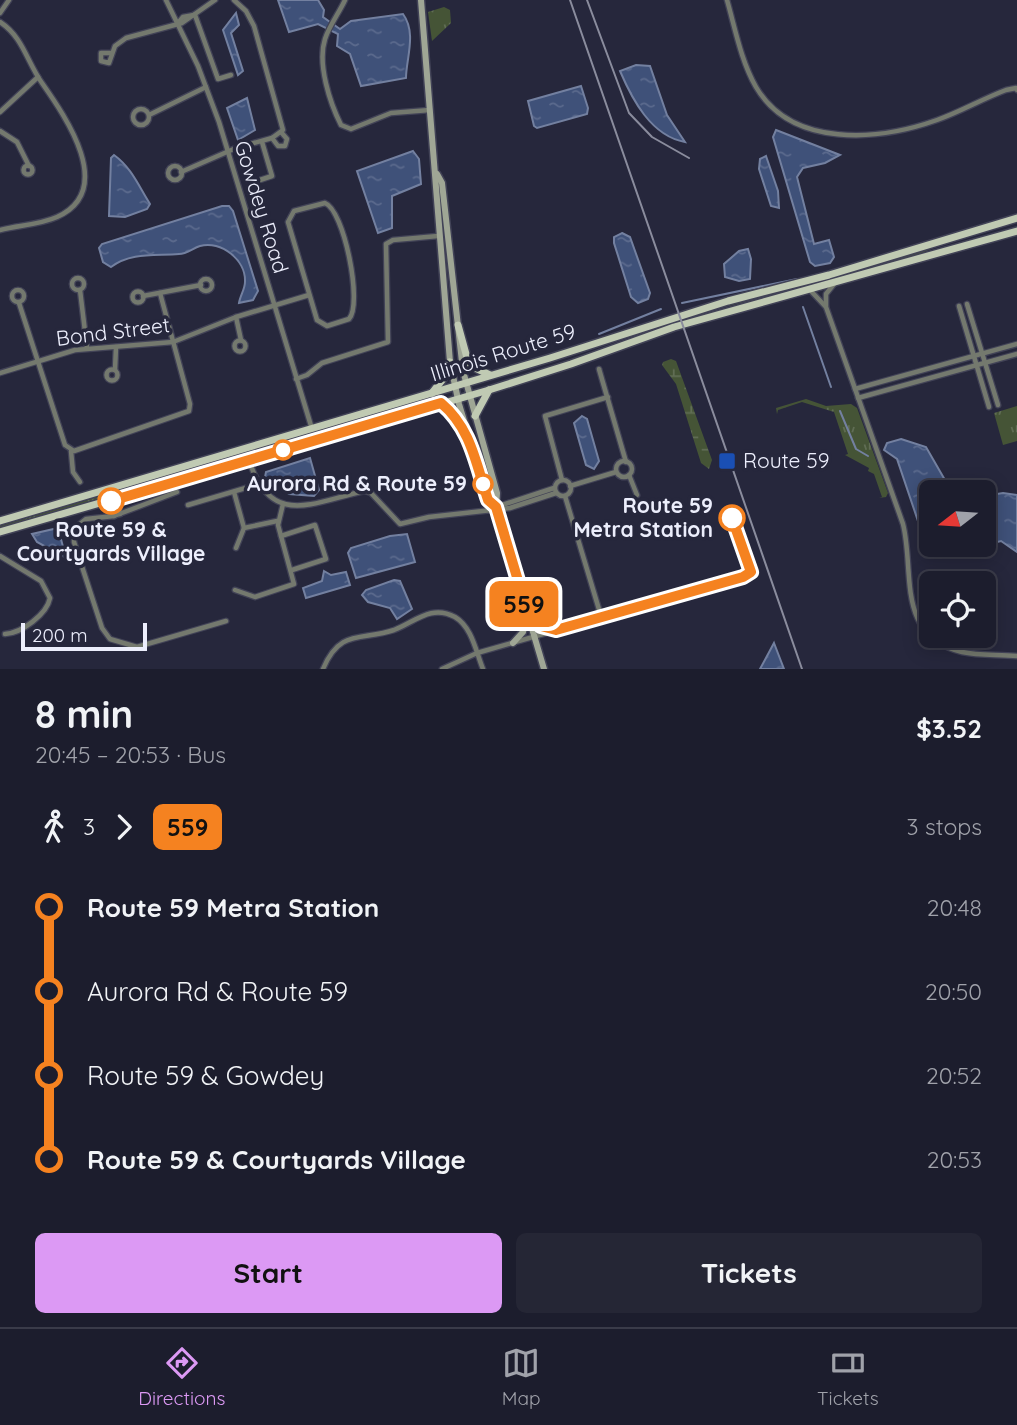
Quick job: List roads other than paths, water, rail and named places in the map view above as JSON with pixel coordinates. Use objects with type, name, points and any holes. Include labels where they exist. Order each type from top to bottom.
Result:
[{"type":"main road","points":[[421,0],[450,362],[457,398],[488,500],[496,507]]},
{"type":"main road","points":[[436,172],[442,183],[466,383],[497,493],[496,507],[544,669]]},
{"type":"main road","name":"Illinois Route 59","points":[[0,521],[466,383],[728,301],[829,275],[1017,218]]},
{"type":"main road","name":"Illinois Route 59","points":[[0,532],[489,390],[571,364],[657,332],[811,291],[1017,231]]},
{"type":"main road","points":[[458,325],[469,365],[491,375]]},
{"type":"main road","points":[[432,393],[450,362]]},
{"type":"main road","points":[[475,416],[489,390]]},
{"type":"main road","points":[[441,403],[457,417],[467,432]]},
{"type":"main road","points":[[298,433],[307,419]]},
{"type":"main road","points":[[309,443],[312,429]]},
{"type":"main road","points":[[528,614],[541,626],[556,630]]},
{"type":"main road","points":[[513,643],[523,632],[528,614]]},
{"type":"street","points":[[0,13],[9,0]]},
{"type":"street","name":"Gowdey Road","points":[[166,0],[206,87],[229,153],[312,429]]},
{"type":"street","points":[[111,53],[115,46],[131,35],[178,23],[195,15],[215,0]]},
{"type":"street","points":[[234,0],[246,11],[254,26],[282,120],[281,132],[287,139],[285,146],[278,146],[272,138]]},
{"type":"street","points":[[345,0],[323,47],[323,67],[343,127],[354,129],[391,113],[431,110]]},
{"type":"street","points":[[727,0],[757,89],[782,116],[810,129],[855,135],[899,131],[940,119],[1016,89]]},
{"type":"street","points":[[195,15],[218,79],[231,75]]},
{"type":"street","points":[[0,22],[18,37],[38,77],[81,147],[85,168],[82,187],[74,204],[57,217],[0,230]]},
{"type":"street","points":[[0,112],[38,77]]},
{"type":"street","points":[[151,114],[151,118],[146,122],[134,123],[131,119],[135,112],[151,114],[206,87]]},
{"type":"street","points":[[0,131],[16,142],[29,166]]},
{"type":"street","points":[[181,172],[229,153],[236,154],[244,147],[272,138],[281,132]]},
{"type":"street","points":[[260,180],[272,176],[261,142]]},
{"type":"street","points":[[326,203],[335,210],[351,263],[353,316],[330,326],[322,324],[317,320],[309,295],[288,219],[296,210],[326,203]]},
{"type":"street","points":[[296,379],[307,375],[322,363],[386,344],[390,337],[386,244],[393,240],[438,236]]},
{"type":"street","points":[[834,284],[826,294],[826,307],[903,524],[910,598],[920,623],[933,637],[954,649],[1017,656]]},
{"type":"street","points":[[144,296],[201,285]]},
{"type":"street","points":[[80,290],[88,349]]},
{"type":"street","points":[[811,291],[826,307]]},
{"type":"street","points":[[71,451],[188,413],[190,404],[160,293]]},
{"type":"street","name":"Bond Street","points":[[0,373],[37,360],[88,349],[173,342],[236,317],[309,295]]},
{"type":"street","points":[[19,303],[65,445],[71,451],[73,472],[80,482]]},
{"type":"street","points":[[967,304],[998,405]]},
{"type":"street","points":[[959,306],[989,407]]},
{"type":"street","points":[[236,317],[241,340]]},
{"type":"street","points":[[855,389],[1017,344]]},
{"type":"street","points":[[115,370],[116,347]]},
{"type":"street","points":[[858,398],[984,360],[1017,354]]},
{"type":"street","points":[[599,369],[626,462],[631,466],[629,475],[637,495]]},
{"type":"street","points":[[570,486],[562,480],[545,416],[608,397]]},
{"type":"street","points":[[249,459],[259,484],[283,504],[310,506],[365,491],[371,493],[400,524],[496,507],[555,490],[565,496],[601,616]]},
{"type":"street","points":[[616,472],[618,464],[626,462]]},
{"type":"street","points":[[616,472],[622,477],[629,475]]},
{"type":"street","points":[[565,496],[570,486],[616,472]]},
{"type":"street","points":[[496,507],[510,508],[555,490],[562,480]]},
{"type":"street","points":[[188,505],[259,484]]},
{"type":"street","points":[[177,492],[117,515],[98,515],[82,521],[73,536],[106,635],[137,647],[226,621]]},
{"type":"street","points":[[234,492],[244,528],[236,548]]},
{"type":"street","points":[[114,500],[117,515]]},
{"type":"street","points":[[235,590],[255,597],[290,586],[294,582],[277,521],[283,504]]},
{"type":"street","points":[[244,528],[277,521]]},
{"type":"street","points":[[281,536],[315,525],[323,548],[326,559],[292,570]]},
{"type":"street","points":[[1,559],[41,582],[50,598],[43,612],[18,631],[5,634]]},
{"type":"street","points":[[442,669],[478,653],[707,587]]},
{"type":"street","points":[[323,669],[335,649],[346,640],[364,634],[393,630],[431,613],[448,614],[468,630],[483,669]]},
{"type":"water","points":[[278,0],[318,0],[324,10],[323,17],[340,29],[351,21],[403,14],[410,38],[406,78],[361,86],[350,54],[337,46],[338,34],[318,24],[289,32]]},
{"type":"water","points":[[236,13],[239,25],[231,33],[243,71],[238,75],[223,30]]},
{"type":"water","points":[[636,65],[650,66],[667,115],[685,142],[662,132],[653,124],[630,93],[620,71]]},
{"type":"water","points":[[581,86],[588,108],[587,114],[537,128],[534,126],[528,101]]},
{"type":"water","points":[[247,98],[255,130],[238,140],[227,108]]},
{"type":"water","points":[[776,130],[840,155],[825,163],[803,168],[797,177],[814,244],[829,240],[834,257],[830,263],[815,266],[810,262],[773,137]]},
{"type":"water","points":[[413,151],[419,159],[421,184],[392,196],[392,228],[378,233],[357,171]]},
{"type":"water","points":[[114,155],[135,178],[150,204],[147,209],[125,217],[109,216],[111,158]]},
{"type":"water","points":[[766,156],[778,191],[779,208],[771,206],[759,169],[760,159]]},
{"type":"water","points":[[229,206],[233,211],[258,291],[253,300],[239,303],[245,282],[241,266],[231,254],[216,246],[200,246],[182,254],[135,257],[111,267],[103,262],[99,248],[102,244]]},
{"type":"water","points":[[622,233],[630,237],[650,293],[648,299],[638,303],[631,297],[614,243],[614,237]]},
{"type":"water","points":[[748,249],[751,259],[750,279],[739,281],[725,277],[724,264],[739,251]]},
{"type":"water","points":[[582,416],[587,419],[599,461],[594,469],[586,465],[574,423]]},
{"type":"water","points":[[901,439],[926,447],[945,480],[919,480],[919,524],[897,459],[884,450],[887,443]]},
{"type":"water","points":[[310,458],[319,490],[314,496],[289,494],[265,477],[266,472]]},
{"type":"water","points":[[996,494],[1017,495],[1017,552],[1001,541],[996,542]]},
{"type":"water","points":[[58,528],[66,558],[37,542],[32,534]]},
{"type":"water","points":[[407,534],[415,562],[356,578],[348,553],[351,548],[390,536]]},
{"type":"water","points":[[324,571],[331,575],[346,572],[350,585],[306,598],[303,588],[322,581]]},
{"type":"water","points":[[394,580],[400,581],[412,609],[397,619],[390,608],[368,602],[362,595],[366,590]]},
{"type":"water","points":[[774,643],[784,669],[760,669]]},
{"type":"waterway","points":[[682,303],[797,279]]},
{"type":"waterway","points":[[803,307],[831,387]]},
{"type":"waterway","points":[[599,334],[661,309]]},
{"type":"waterway","points":[[840,411],[856,449],[868,456]]},
{"type":"railway","points":[[570,0],[802,669]]},
{"type":"railway","points":[[587,0],[629,113],[652,137],[689,158]]},
{"type":"place","name":"Route 59","points":[[727,461]]},
{"type":"place","name":"Aurora Rd & Route 59","points":[[483,484]]},
{"type":"place","name":"Route 59 & Courtyards Village","points":[[111,501]]},
{"type":"place","name":"Route 59 Metra Station","points":[[732,518]]}]
